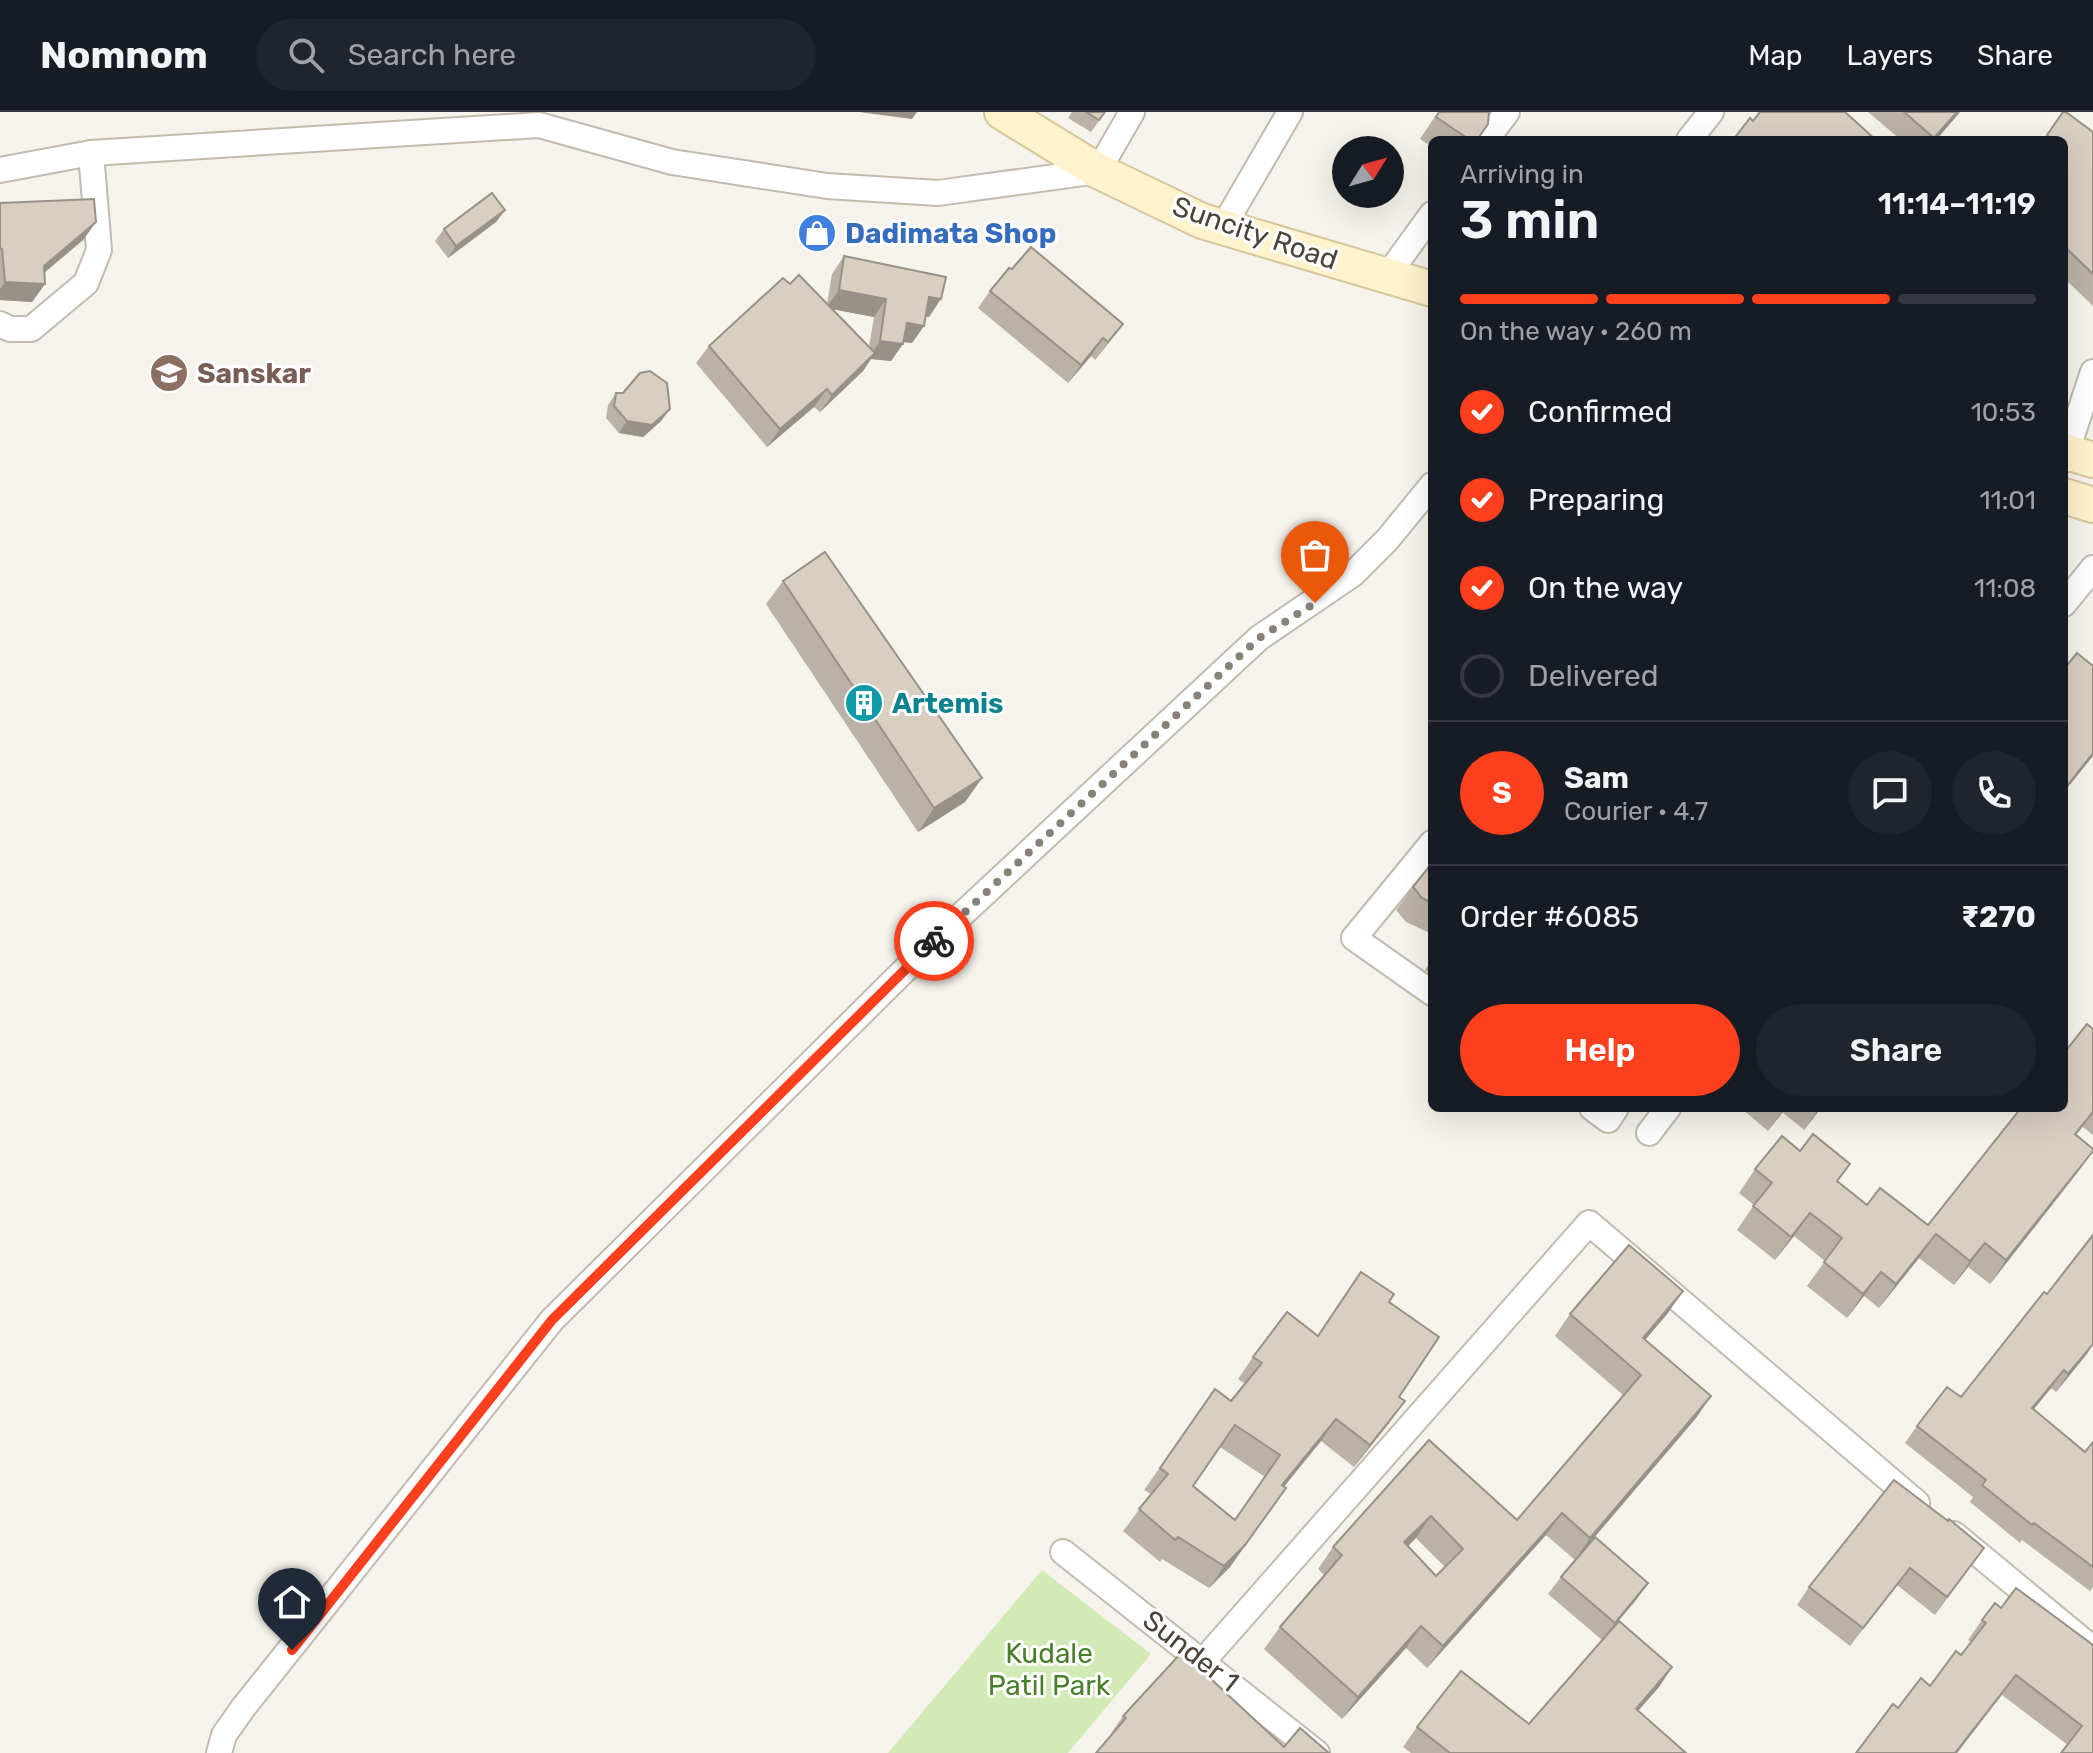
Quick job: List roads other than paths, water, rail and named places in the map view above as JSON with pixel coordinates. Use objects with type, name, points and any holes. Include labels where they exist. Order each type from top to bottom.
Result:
[{"type":"street","points":[[539,125],[566,112]]},
{"type":"street","name":"Suncity Road","points":[[1002,112],[1098,171],[1202,221],[1428,288]]},
{"type":"street","points":[[0,170],[91,153],[539,125],[672,162],[827,186],[938,193],[1098,171],[1132,112]]},
{"type":"street","points":[[1223,227],[1290,112]]},
{"type":"street","points":[[1489,136],[1507,112]]},
{"type":"street","points":[[1692,136],[1711,112]]},
{"type":"street","points":[[0,324],[10,329],[31,329],[86,283],[99,250],[91,153]]},
{"type":"street","points":[[1387,276],[1428,220]]},
{"type":"street","points":[[2072,456],[2093,372]]},
{"type":"street","points":[[219,1753],[224,1735],[243,1708],[552,1320],[942,933],[1259,638],[1353,574],[1387,540],[1428,490]]},
{"type":"street","points":[[2068,497],[2093,505]]},
{"type":"street","points":[[2068,599],[2093,568]]},
{"type":"street","points":[[1428,848],[1354,938],[1428,990]]},
{"type":"street","points":[[1597,1112],[1608,1120],[1613,1112]]},
{"type":"street","points":[[1649,1133],[1665,1112]]},
{"type":"street","points":[[1204,1660],[1589,1223],[2093,1649]]},
{"type":"street","name":"Sunder 1","points":[[1063,1552],[1204,1660],[1317,1753]]},
{"type":"place","name":"Dadimata Shop","points":[[817,233]]},
{"type":"place","name":"Sanskar","points":[[169,373]]},
{"type":"place","name":"Artemis","points":[[864,703]]},
{"type":"park label","name":"Kudale Patil Park","points":[[1049,1669]]}]
